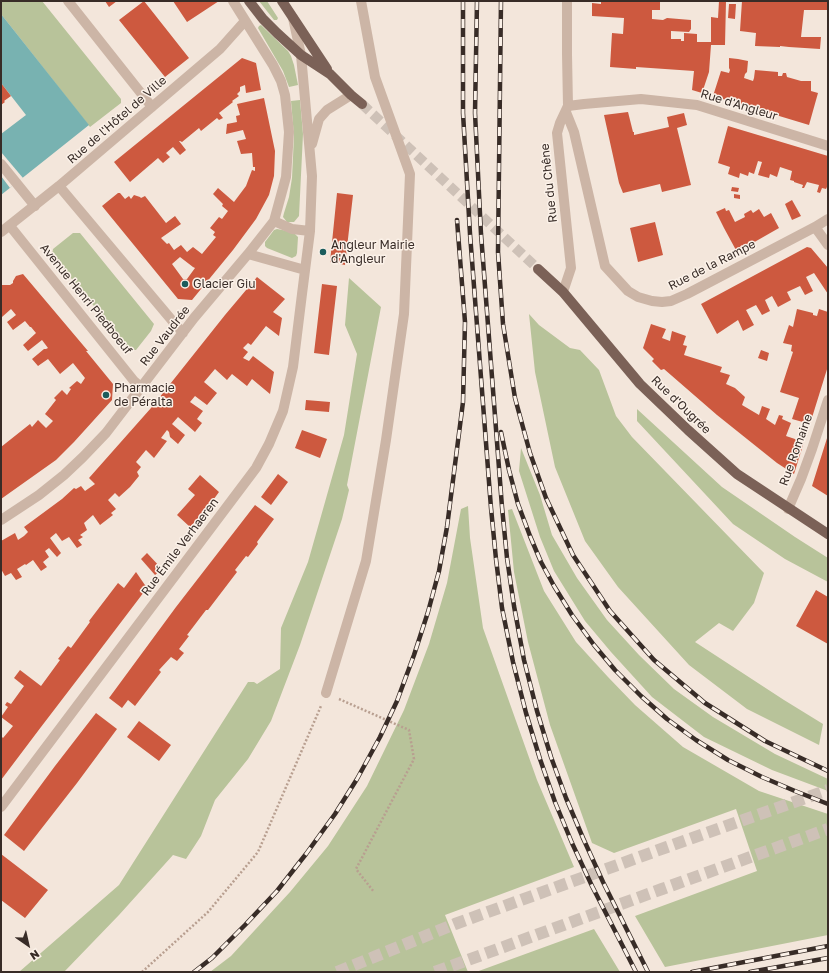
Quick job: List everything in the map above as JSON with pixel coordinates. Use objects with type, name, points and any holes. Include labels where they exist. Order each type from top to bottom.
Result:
[{"type":"main road","points":[[249,1],[263,19],[277,33],[302,54],[330,74],[362,104]]},
{"type":"main road","points":[[282,1],[330,74]]},
{"type":"main road","name":"Rue d'Ougrée","points":[[538,269],[563,292],[640,384],[688,430],[737,474],[828,534]]},
{"type":"street","points":[[68,1],[152,107]]},
{"type":"street","name":"Rue Vaudrée","points":[[1,520],[39,495],[64,475],[106,433],[183,333],[274,221],[286,177],[289,132],[285,95],[281,81],[273,64],[233,1]]},
{"type":"street","points":[[326,693],[366,561],[386,440],[404,314],[410,174],[375,77],[361,1]]},
{"type":"street","name":"Rue du Chêne","points":[[563,292],[571,268],[556,132],[567,109],[567,1]]},
{"type":"street","name":"Rue Émile Verhaeren","points":[[1,808],[251,474],[270,444],[283,411],[293,367],[310,231],[312,176],[302,54],[292,17]]},
{"type":"street","name":"Rue de l'Hôtel de Ville","points":[[1,232],[60,186],[220,49],[245,22]]},
{"type":"street","name":"Rue Émile Verhaeren","points":[[310,150],[319,119],[327,110],[351,95]]},
{"type":"street","name":"Rue d'Angleur","points":[[567,109],[584,104],[641,99],[696,105],[828,146]]},
{"type":"street","name":"Rue de la Rampe","points":[[567,109],[574,132],[605,266],[628,291],[638,297],[652,301],[671,301],[687,294],[828,219]]},
{"type":"street","points":[[1,164],[35,206]]},
{"type":"street","points":[[60,186],[183,333]]},
{"type":"street","points":[[274,221],[292,228],[310,231]]},
{"type":"street","name":"Avenue Henri Piedboeuf","points":[[10,226],[134,381],[142,388]]},
{"type":"street","points":[[815,227],[828,245]]},
{"type":"street","points":[[248,254],[305,270]]},
{"type":"street","name":"Rue Romaine","points":[[788,508],[801,479],[828,400]]},
{"type":"path","points":[[142,972],[208,912],[258,852],[326,693],[409,730],[414,759],[356,870],[374,892]]},
{"type":"green space","points":[[1,1],[42,1],[121,99],[121,103],[90,127],[1,14]]},
{"type":"green space","points":[[259,1],[267,1],[278,18],[277,20],[274,20]]},
{"type":"green space","points":[[261,25],[288,51],[294,65],[298,85],[289,87],[283,71],[258,28]]},
{"type":"green space","points":[[300,100],[303,134],[299,216],[294,222],[287,222],[283,217],[289,197],[292,178],[294,136],[291,101]]},
{"type":"green space","points":[[277,229],[293,232],[298,237],[296,256],[292,258],[265,246],[265,242],[274,230]]},
{"type":"green space","points":[[73,233],[80,233],[154,324],[151,331],[136,350],[130,350],[52,255],[53,249]]},
{"type":"green space","points":[[349,278],[381,307],[347,485],[349,490],[342,519],[300,645],[271,721],[248,759],[215,800],[201,836],[186,859],[173,855],[119,915],[64,972],[19,972],[119,885],[248,682],[254,682],[257,684],[280,669],[281,628],[308,562],[344,435],[357,354],[345,325]]},
{"type":"green space","points":[[529,314],[539,325],[570,348],[580,350],[599,370],[616,416],[632,437],[764,573],[754,603],[733,631],[719,623],[695,642],[823,724],[819,745],[747,709],[689,665],[618,587],[585,541],[555,467],[535,372]]},
{"type":"green space","points":[[637,409],[722,487],[828,558],[828,582],[785,559],[733,524],[637,421]]},
{"type":"green space","points":[[521,448],[540,495],[552,535],[577,578],[607,620],[639,655],[674,689],[713,717],[775,754],[828,779],[828,791],[772,770],[704,737],[652,697],[611,652],[585,621],[554,571],[540,537],[519,471]]},
{"type":"green space","points":[[468,506],[470,538],[483,628],[537,780],[574,867],[445,915],[468,972],[210,972],[231,956],[290,892],[328,846],[367,786],[404,710],[429,644],[447,583],[461,509]]},
{"type":"green space","points":[[512,509],[544,591],[576,642],[635,705],[683,747],[759,791],[828,814],[828,935],[665,967],[635,916],[757,871],[736,809],[614,853],[592,843],[550,725],[528,642],[514,572],[508,510]]},
{"type":"green space","points":[[594,929],[620,972],[476,972]]},
{"type":"water","points":[[1,14],[89,125],[1,195],[1,134],[26,115],[1,83]]},
{"type":"pier","points":[[1,152],[23,178],[10,188],[1,176]]},
{"type":"building","points":[[105,1],[117,1],[109,7]]},
{"type":"building","points":[[144,1],[189,58],[165,77],[119,20]]},
{"type":"building","points":[[173,1],[219,1],[187,22]]},
{"type":"building","points":[[601,1],[660,1],[660,10],[652,10],[652,19],[663,20],[667,18],[691,20],[691,29],[689,32],[671,31],[671,39],[681,39],[681,41],[684,41],[684,33],[697,34],[697,42],[711,42],[711,17],[718,18],[719,1],[726,1],[725,45],[711,45],[709,72],[702,93],[692,90],[694,71],[636,67],[636,69],[610,67],[612,33],[623,34],[624,18],[592,16],[592,3],[601,4]]},
{"type":"building","points":[[742,1],[828,1],[828,10],[804,10],[801,37],[821,37],[820,49],[755,46],[756,33],[740,31]]},
{"type":"building","points":[[729,4],[736,4],[735,19],[728,18]]},
{"type":"building","points":[[242,58],[256,63],[261,90],[246,93],[245,85],[240,87],[240,91],[237,94],[239,96],[219,113],[223,118],[219,120],[217,118],[201,131],[199,128],[182,142],[179,141],[186,150],[180,155],[173,147],[166,153],[170,157],[163,163],[158,158],[130,182],[114,162]]},
{"type":"building","points":[[729,58],[748,61],[747,72],[744,78],[753,81],[755,70],[778,72],[778,76],[782,76],[783,73],[786,73],[787,77],[801,81],[811,81],[811,91],[818,93],[809,125],[713,96],[721,71],[729,73]]},
{"type":"building","points":[[1,83],[11,96],[1,105]]},
{"type":"building","points":[[264,98],[275,151],[274,176],[269,195],[256,219],[192,300],[178,299],[102,206],[118,193],[120,193],[125,199],[129,196],[131,199],[134,195],[141,198],[145,196],[166,223],[175,216],[181,224],[161,238],[167,244],[169,243],[174,250],[181,245],[187,252],[193,247],[202,254],[216,237],[213,235],[215,232],[210,228],[219,217],[222,219],[228,211],[213,194],[218,188],[234,202],[246,186],[252,170],[255,171],[255,167],[253,167],[252,153],[241,154],[237,141],[246,139],[243,130],[226,134],[227,124],[237,122],[236,116],[240,115],[237,104]],"holes":[[[180,257],[195,268],[187,279],[183,279],[172,264]]]},
{"type":"building","points":[[628,112],[634,135],[669,127],[667,117],[684,113],[687,125],[677,128],[691,185],[662,192],[660,184],[623,193],[619,183],[604,115]]},
{"type":"building","points":[[728,126],[828,156],[828,185],[826,189],[822,188],[820,193],[817,192],[819,185],[807,182],[804,188],[802,188],[803,185],[790,180],[792,171],[780,167],[777,177],[770,174],[769,178],[758,175],[762,162],[758,161],[754,174],[749,172],[748,176],[740,173],[739,178],[728,174],[730,167],[718,163]]},
{"type":"building","points":[[732,187],[739,188],[738,192],[731,191]]},
{"type":"building","points":[[337,193],[353,195],[345,265],[330,262]]},
{"type":"building","points":[[734,194],[740,195],[740,199],[734,198]]},
{"type":"building","points":[[792,200],[801,216],[792,220],[785,204]]},
{"type":"building","points":[[725,208],[726,211],[729,210],[735,222],[745,217],[744,214],[751,210],[753,213],[759,209],[764,217],[771,213],[779,228],[737,252],[716,212]]},
{"type":"building","points":[[655,222],[663,255],[638,262],[630,228]]},
{"type":"building","points":[[807,247],[811,248],[828,268],[828,294],[814,273],[806,277],[813,291],[805,295],[800,286],[787,292],[791,300],[778,307],[772,296],[765,300],[770,311],[762,315],[756,305],[746,310],[754,325],[743,331],[738,320],[717,334],[701,304]]},
{"type":"building","points":[[23,274],[88,351],[86,351],[113,384],[112,400],[56,460],[1,499],[1,447],[30,424],[32,427],[38,420],[46,428],[53,421],[45,414],[56,400],[54,398],[62,390],[67,395],[71,389],[69,388],[77,381],[81,384],[85,378],[73,363],[60,374],[48,359],[38,366],[32,359],[44,349],[48,348],[42,340],[28,351],[23,345],[36,333],[25,321],[13,330],[7,322],[16,315],[11,309],[2,317],[1,316],[1,285],[10,285],[13,283],[16,276]]},
{"type":"building","points":[[257,277],[285,299],[273,312],[282,318],[279,336],[266,326],[251,345],[248,343],[243,348],[248,352],[243,358],[249,361],[253,356],[274,372],[270,394],[252,379],[247,386],[232,374],[227,380],[215,369],[204,382],[217,393],[207,405],[195,396],[190,402],[203,411],[197,419],[202,423],[195,432],[178,417],[172,424],[185,435],[178,444],[170,437],[167,430],[161,438],[167,441],[154,458],[146,450],[136,462],[141,467],[137,472],[139,476],[119,497],[115,493],[108,500],[116,509],[111,513],[113,515],[100,525],[93,515],[84,523],[87,530],[80,535],[83,537],[78,540],[82,545],[77,548],[69,537],[62,541],[56,533],[50,538],[61,553],[57,557],[49,548],[45,551],[49,557],[43,562],[47,567],[41,571],[33,560],[17,569],[22,577],[16,580],[11,573],[5,576],[1,569],[1,541],[15,533],[18,540],[28,532],[24,527],[62,499],[74,488],[76,489],[81,486],[85,491],[95,484],[89,478],[151,408]]},
{"type":"building","points":[[322,284],[337,286],[329,355],[314,353]]},
{"type":"building","points":[[797,309],[813,313],[813,315],[817,316],[819,309],[828,312],[828,366],[810,424],[792,419],[799,398],[780,392],[793,352],[791,351],[792,345],[783,343],[789,325],[793,327]]},
{"type":"building","points":[[651,324],[666,329],[662,338],[670,341],[672,331],[686,336],[683,345],[687,346],[684,355],[722,367],[720,372],[730,375],[726,384],[735,388],[745,397],[742,405],[759,415],[762,406],[770,409],[766,419],[775,425],[779,415],[783,416],[782,419],[791,423],[786,436],[804,442],[794,474],[777,463],[717,415],[664,369],[661,370],[652,361],[654,359],[643,348]]},
{"type":"building","points":[[761,350],[769,353],[767,361],[758,358]]},
{"type":"building","points":[[306,400],[330,402],[329,412],[305,410]]},
{"type":"building","points":[[302,430],[327,439],[320,458],[295,448]]},
{"type":"building","points":[[828,435],[828,496],[812,486]]},
{"type":"building","points":[[278,474],[288,482],[271,505],[261,497]]},
{"type":"building","points":[[200,475],[219,492],[190,527],[177,515],[195,495],[188,489]]},
{"type":"building","points":[[255,505],[274,519],[257,542],[258,544],[235,570],[237,572],[187,635],[189,636],[179,649],[184,653],[177,661],[171,657],[159,670],[161,672],[135,706],[128,700],[122,708],[109,698],[176,607]]},
{"type":"building","points":[[147,553],[162,569],[155,575],[141,559]]},
{"type":"building","points":[[136,572],[147,588],[1,780],[1,738],[3,738],[13,726],[1,717],[8,707],[5,705],[7,702],[11,704],[24,686],[14,678],[20,670],[41,686],[60,660],[58,659],[68,646],[71,648],[90,622],[89,621],[118,583],[124,588]]},
{"type":"building","points":[[816,590],[828,597],[828,644],[796,626]]},
{"type":"building","points":[[96,713],[117,729],[24,851],[4,835]]},
{"type":"building","points":[[139,721],[171,745],[159,761],[127,737]]},
{"type":"building","points":[[1,854],[48,890],[25,918],[1,900]]},
{"type":"tunnel","points":[[362,104],[538,269]]},
{"type":"tunnel","points":[[337,972],[455,924],[828,790]]},
{"type":"tunnel","points":[[435,972],[828,829]]},
{"type":"railway","points":[[463,1],[463,113],[470,234],[491,508],[502,608],[513,662],[526,713],[555,802],[592,886],[636,972]]},
{"type":"railway","points":[[477,1],[475,113],[481,234],[502,507],[514,606],[524,660],[537,711],[551,757],[566,798],[603,882],[648,972]]},
{"type":"railway","points":[[501,1],[498,252],[503,324],[515,398],[530,453],[546,498],[573,555],[610,611],[654,660],[705,703],[765,741],[828,771]]},
{"type":"railway","points":[[194,972],[212,958],[277,891],[335,814],[357,779],[380,737],[397,701],[414,655],[439,571],[447,527],[463,402],[465,322],[457,220]]},
{"type":"railway","points":[[501,432],[518,504],[541,562],[572,615],[615,670],[667,719],[696,740],[728,760],[762,777],[828,804]]},
{"type":"railway","points":[[692,972],[828,946]]},
{"type":"railway","points":[[750,972],[828,958]]},
{"type":"place","name":"Angleur Mairie d'Angleur","points":[[323,252]]},
{"type":"place","name":"Glacier Giu","points":[[185,284]]},
{"type":"place","name":"Pharmacie de Péralta","points":[[106,395]]}]
